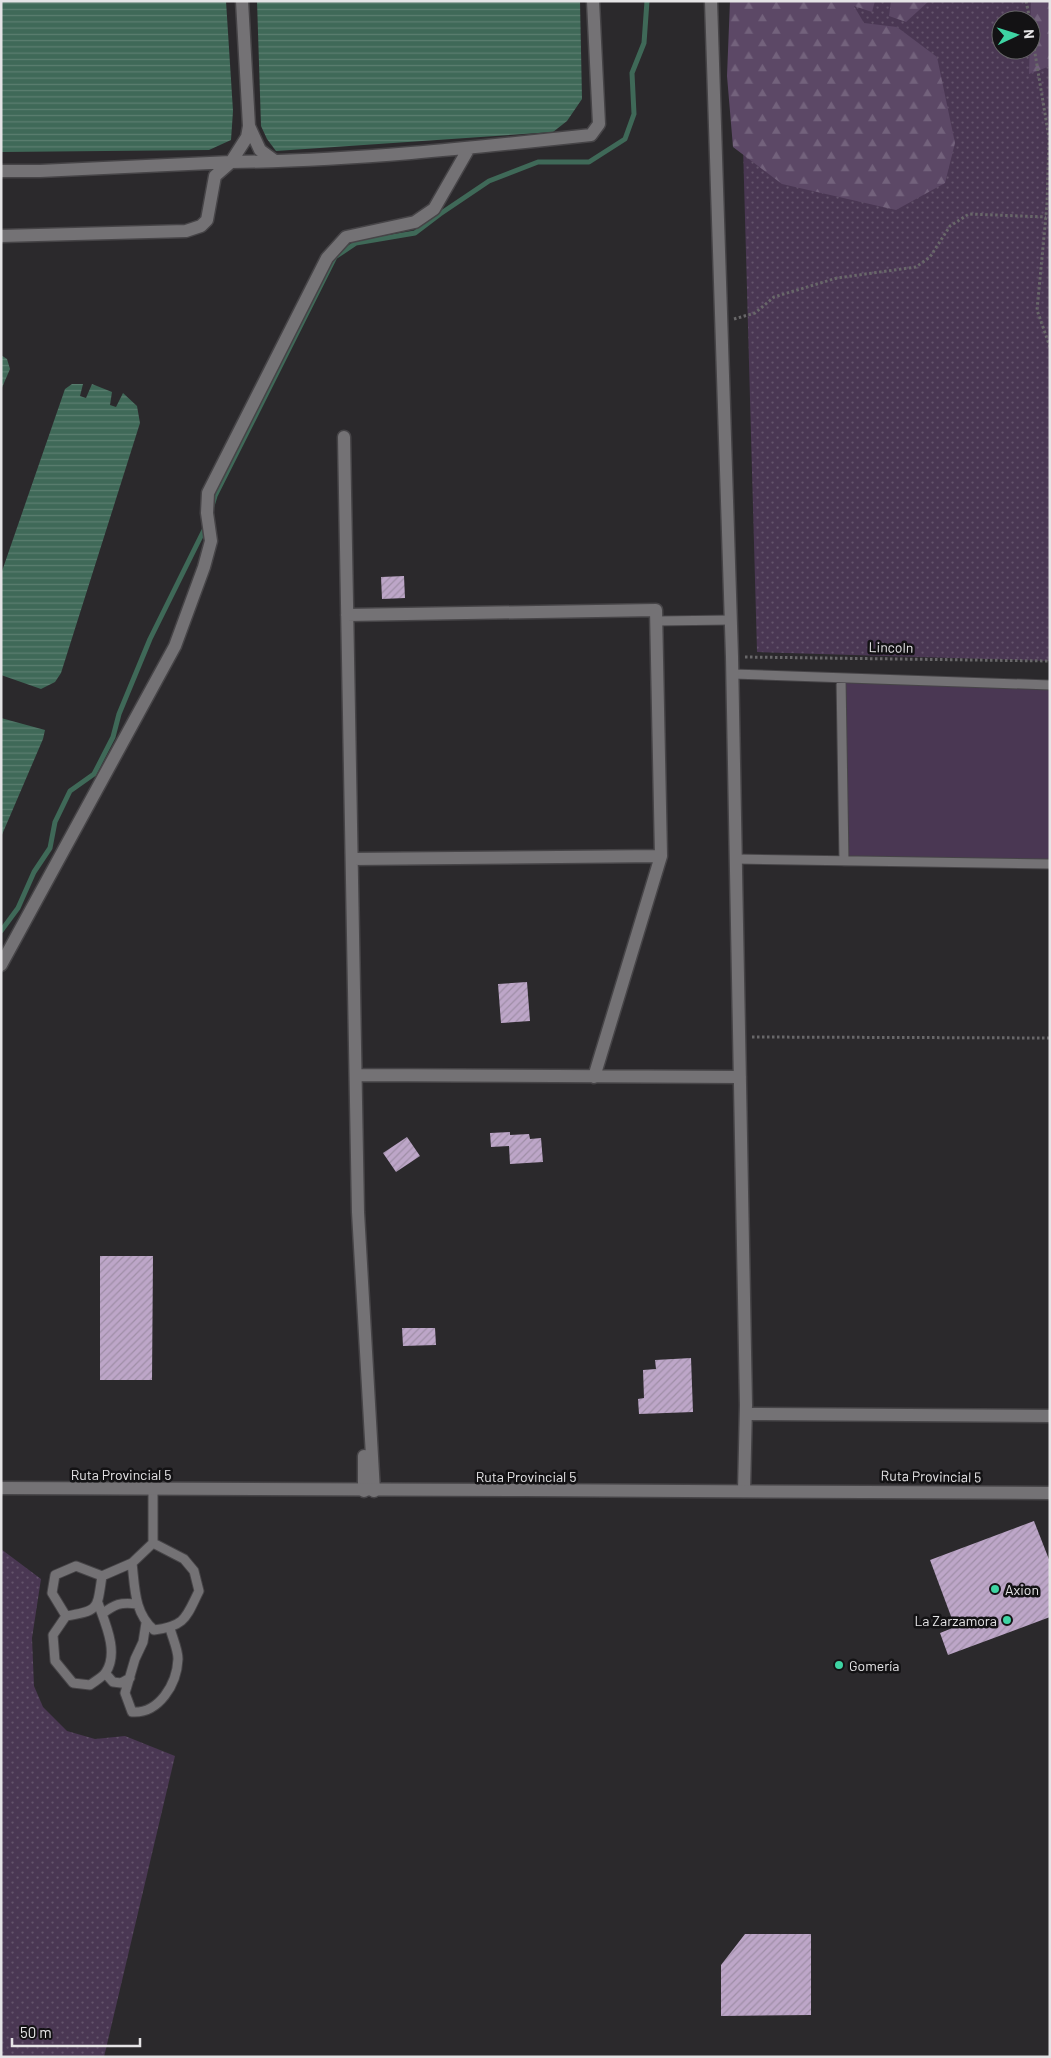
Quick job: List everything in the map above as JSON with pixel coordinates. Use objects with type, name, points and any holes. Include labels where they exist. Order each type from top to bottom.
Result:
[{"type":"street","points":[[1,236],[186,231],[201,226],[207,220],[215,176],[231,162],[247,137],[249,126],[242,1]]},
{"type":"street","points":[[1,171],[275,161],[469,148],[591,135],[599,124],[593,1]]},
{"type":"street","points":[[712,1],[733,674],[746,1414],[744,1491]]},
{"type":"street","points":[[249,126],[260,150],[275,161]]},
{"type":"street","points":[[1,965],[174,646],[204,567],[211,541],[207,513],[208,493],[327,258],[346,237],[415,222],[434,209],[469,148]]},
{"type":"street","points":[[344,437],[358,1212],[366,1351],[369,1491]]},
{"type":"street","points":[[347,615],[656,610],[661,856],[594,1077]]},
{"type":"street","points":[[352,859],[661,856]]},
{"type":"street","points":[[356,1075],[740,1078]]},
{"type":"street","points":[[746,1414],[1050,1416]]},
{"type":"street","name":"Ruta Provincial 5","points":[[1,1488],[1050,1493]]},
{"type":"lane","points":[[657,622],[731,620]]},
{"type":"lane","points":[[733,674],[1050,685]]},
{"type":"lane","points":[[841,678],[844,860]]},
{"type":"lane","points":[[736,859],[1050,864]]},
{"type":"lane","points":[[66,1616],[52,1594],[55,1575],[76,1566],[102,1576],[132,1563],[152,1543],[153,1489]]},
{"type":"lane","points":[[132,1563],[137,1604],[146,1623],[154,1630],[170,1628],[184,1620],[199,1591],[194,1571],[184,1559],[152,1543]]},
{"type":"lane","points":[[98,1603],[88,1613],[66,1616],[53,1635],[55,1661],[73,1683],[90,1684],[105,1673],[111,1658],[109,1636],[98,1603],[102,1576]]},
{"type":"lane","points":[[102,1614],[113,1605],[124,1602],[137,1604]]},
{"type":"lane","points":[[146,1623],[126,1693],[132,1712],[142,1713],[163,1699],[174,1683],[178,1657],[170,1628]]},
{"type":"lane","points":[[105,1673],[112,1682],[121,1683],[130,1678]]},
{"type":"path","points":[[1036,60],[1049,138],[1046,217],[1037,310],[1050,347]]},
{"type":"path","points":[[722,322],[755,313],[774,297],[837,278],[916,267],[930,257],[950,226],[968,214],[1046,217]]},
{"type":"path","name":"Lincoln","points":[[732,656],[1050,661]]},
{"type":"path","points":[[739,1037],[1050,1038]]},
{"type":"shaded area","points":[[1,1],[226,1],[233,111],[231,140],[209,150],[1,152]]},
{"type":"shaded area","points":[[257,1],[580,1],[582,99],[567,121],[553,132],[276,151],[267,139],[261,126]]},
{"type":"shaded area","points":[[739,1],[1050,1],[1050,661],[757,652]]},
{"type":"shaded area","points":[[1,355],[7,359],[10,369],[1,390]]},
{"type":"shaded area","points":[[72,384],[83,384],[80,396],[86,398],[92,384],[112,392],[110,405],[116,407],[123,393],[137,406],[140,423],[61,673],[55,682],[41,689],[1,675],[1,574],[65,389]]},
{"type":"shaded area","points":[[841,678],[1050,685],[1050,864],[844,861]]},
{"type":"shaded area","points":[[1,718],[45,730],[43,739],[1,837]]},
{"type":"shaded area","points":[[1,1549],[41,1579],[32,1638],[34,1686],[43,1707],[67,1731],[95,1739],[125,1736],[175,1756],[104,2057],[1,2057]]},
{"type":"green space","points":[[730,1],[875,1],[872,12],[854,6],[864,23],[897,27],[937,57],[955,143],[945,183],[896,210],[782,184],[733,147],[727,76]]},
{"type":"green space","points":[[891,1],[929,1],[906,22],[889,16]]},
{"type":"green space","points":[[1031,1],[1050,1],[1050,66],[1029,74],[1029,60],[1041,60],[1041,10],[1031,10]]},
{"type":"building","points":[[404,576],[405,598],[382,599],[381,577]]},
{"type":"building","points":[[527,982],[530,1021],[501,1023],[498,984]]},
{"type":"building","points":[[510,1132],[510,1135],[529,1134],[530,1139],[541,1138],[543,1162],[510,1164],[509,1146],[491,1147],[490,1133]]},
{"type":"building","points":[[407,1137],[420,1156],[396,1172],[383,1153]]},
{"type":"building","points":[[100,1256],[153,1256],[152,1380],[100,1380]]},
{"type":"building","points":[[402,1328],[435,1328],[436,1345],[403,1346]]},
{"type":"building","points":[[691,1358],[693,1412],[639,1414],[638,1399],[644,1398],[643,1370],[656,1369],[655,1360]]},
{"type":"building","name":"Axion","points":[[1034,1521],[1050,1562],[1050,1617],[948,1655],[940,1633],[955,1627],[930,1560]]},
{"type":"building","points":[[745,1934],[811,1934],[811,2015],[721,2016],[721,1965]]},
{"type":"waterway","points":[[212,506],[215,496],[335,257],[356,243],[415,233],[489,181],[538,162],[589,162],[625,139],[634,114],[632,73],[644,43],[647,1]]},
{"type":"waterway","points":[[1,931],[18,908],[34,872],[50,848],[55,822],[70,791],[94,774],[113,737],[119,714],[150,639],[206,526]]},
{"type":"place","name":"Axion","points":[[995,1589]]},
{"type":"place","name":"La Zarzamora","points":[[1007,1620]]},
{"type":"place","name":"Gomería","points":[[839,1665]]}]
